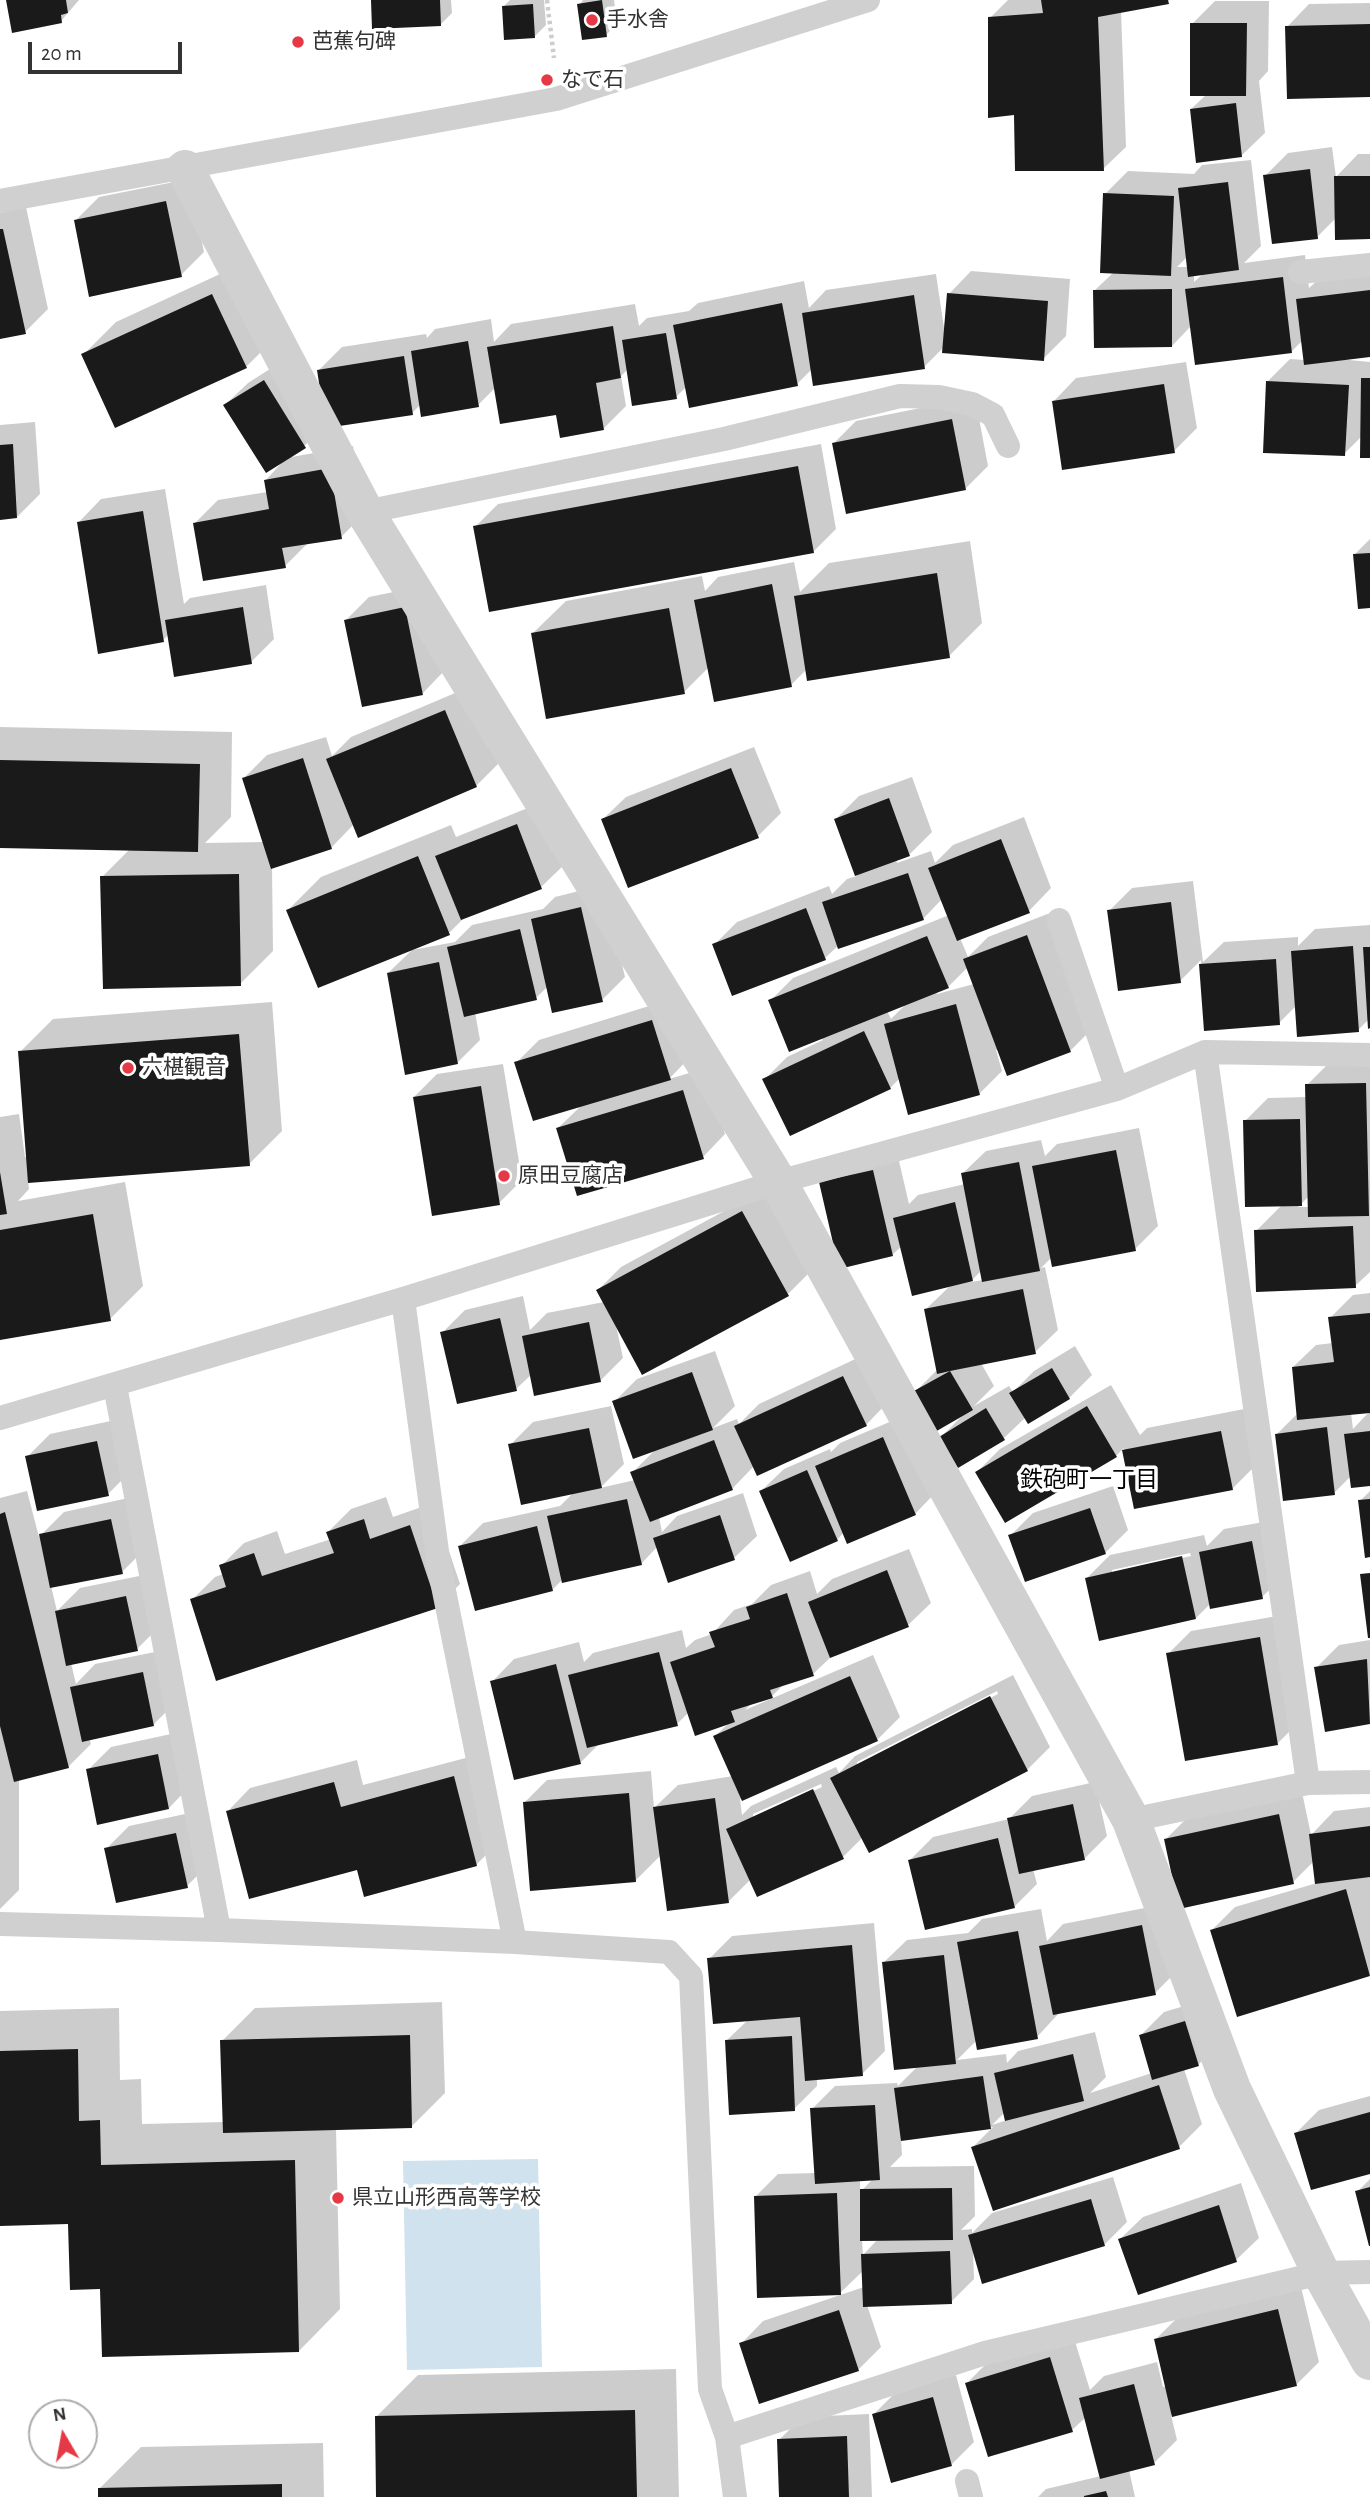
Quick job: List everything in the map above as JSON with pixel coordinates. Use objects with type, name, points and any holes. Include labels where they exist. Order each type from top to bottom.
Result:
[{"type":"street","points":[[185,169],[365,512],[778,1182],[1131,1820],[1231,2089],[1321,2273],[1370,2361]]},
{"type":"lane","points":[[0,201],[556,99],[868,0]]},
{"type":"lane","points":[[1300,272],[1370,265]]},
{"type":"lane","points":[[365,512],[724,439],[900,396],[939,397],[972,404],[993,415],[1009,446]]},
{"type":"lane","points":[[1059,920],[1116,1089]]},
{"type":"lane","points":[[1205,1052],[1308,1783]]},
{"type":"lane","points":[[0,1418],[402,1299],[778,1182],[1116,1089],[1205,1052],[1370,1055]]},
{"type":"lane","points":[[402,1299],[439,1566],[515,1942]]},
{"type":"lane","points":[[115,1386],[219,1930]]},
{"type":"lane","points":[[1131,1820],[1308,1783],[1370,1782]]},
{"type":"lane","points":[[0,1924],[515,1942],[669,1952],[691,1976],[710,2389],[727,2437],[735,2497]]},
{"type":"lane","points":[[727,2437],[985,2353],[1321,2273],[1370,2272]]},
{"type":"path","points":[[547,0],[556,99]]},
{"type":"water","points":[[538,2159],[542,2367],[407,2370],[403,2161]]},
{"type":"building","points":[[6,0],[66,0],[68,13],[61,15],[62,23],[12,33]]},
{"type":"building","points":[[371,0],[440,0],[441,26],[372,29]]},
{"type":"building","name":"手水舎","points":[[602,0],[607,37],[582,40],[577,4]]},
{"type":"building","points":[[1041,0],[1168,0],[1169,4],[1098,17],[1104,171],[1015,171],[1014,115],[988,118],[988,17],[1043,13]]},
{"type":"building","points":[[533,4],[535,38],[504,40],[502,6]]},
{"type":"building","points":[[1190,23],[1247,23],[1246,96],[1190,96]]},
{"type":"building","points":[[1370,24],[1370,97],[1287,99],[1285,26]]},
{"type":"building","points":[[1236,103],[1242,157],[1196,163],[1190,109]]},
{"type":"building","points":[[1310,169],[1318,239],[1272,244],[1263,175]]},
{"type":"building","points":[[1334,176],[1370,176],[1370,239],[1335,240]]},
{"type":"building","points":[[1228,182],[1239,270],[1188,277],[1178,188]]},
{"type":"building","points":[[1103,193],[1174,196],[1171,276],[1100,273]]},
{"type":"building","points":[[166,201],[182,277],[89,297],[74,220]]},
{"type":"building","points":[[0,229],[3,229],[26,334],[0,339]]},
{"type":"building","points":[[1283,277],[1292,353],[1195,365],[1185,289]]},
{"type":"building","points":[[1172,289],[1172,347],[1094,348],[1093,290]]},
{"type":"building","points":[[1370,290],[1370,357],[1304,365],[1296,299]]},
{"type":"building","points":[[947,293],[1048,301],[1044,361],[942,353]]},
{"type":"building","points":[[212,294],[247,368],[115,428],[81,354]]},
{"type":"building","points":[[914,295],[925,369],[813,386],[802,313]]},
{"type":"building","points":[[782,303],[798,386],[689,408],[673,325]]},
{"type":"building","points":[[613,326],[621,378],[596,383],[604,430],[560,438],[556,415],[500,424],[487,347]]},
{"type":"building","points":[[666,333],[677,399],[632,406],[622,340]]},
{"type":"building","points":[[468,341],[479,407],[421,417],[411,351]]},
{"type":"building","points":[[404,356],[413,415],[326,428],[317,370]]},
{"type":"building","points":[[1361,378],[1370,378],[1370,458],[1360,458]]},
{"type":"building","points":[[264,380],[306,448],[266,473],[223,405]]},
{"type":"building","points":[[1266,381],[1349,385],[1345,456],[1263,453]]},
{"type":"building","points":[[1164,384],[1175,453],[1062,470],[1052,401]]},
{"type":"building","points":[[952,419],[966,490],[846,514],[832,443]]},
{"type":"building","points":[[13,444],[17,518],[0,520],[0,445]]},
{"type":"building","points":[[798,466],[814,553],[489,612],[473,526]]},
{"type":"building","points":[[330,468],[342,539],[282,548],[286,568],[203,581],[193,523],[269,509],[264,480]]},
{"type":"building","points":[[143,511],[164,642],[98,654],[77,522]]},
{"type":"building","points":[[1370,553],[1370,608],[1358,609],[1353,554]]},
{"type":"building","points":[[937,573],[950,658],[807,681],[794,596]]},
{"type":"building","points":[[772,584],[792,687],[714,702],[694,600]]},
{"type":"building","points":[[243,607],[252,664],[174,677],[165,620]]},
{"type":"building","points":[[405,607],[423,695],[362,707],[344,620]]},
{"type":"building","points":[[669,608],[685,694],[546,719],[531,633]]},
{"type":"building","points":[[445,710],[477,787],[358,838],[326,759]]},
{"type":"building","points":[[303,758],[332,849],[271,869],[242,778]]},
{"type":"building","points":[[0,760],[200,764],[198,852],[0,848]]},
{"type":"building","points":[[731,768],[759,838],[628,888],[601,819]]},
{"type":"building","points":[[889,798],[910,856],[855,876],[834,819]]},
{"type":"building","points":[[517,824],[542,889],[461,920],[435,856]]},
{"type":"building","points":[[1001,839],[1030,913],[957,941],[928,868]]},
{"type":"building","points":[[418,856],[450,935],[318,988],[286,910]]},
{"type":"building","points":[[908,873],[924,920],[838,949],[822,902]]},
{"type":"building","points":[[239,874],[241,986],[103,989],[100,876]]},
{"type":"building","points":[[1171,902],[1181,983],[1118,991],[1107,910]]},
{"type":"building","points":[[581,907],[603,1002],[552,1013],[531,919]]},
{"type":"building","points":[[806,908],[826,960],[732,996],[712,944]]},
{"type":"building","points":[[520,929],[537,1000],[464,1017],[447,947]]},
{"type":"building","points":[[1027,935],[1071,1052],[1007,1076],[963,959]]},
{"type":"building","points":[[927,936],[949,988],[789,1052],[768,1000]]},
{"type":"building","points":[[1353,946],[1359,1032],[1297,1037],[1291,951]]},
{"type":"building","points":[[1363,947],[1370,947],[1368,1029]]},
{"type":"building","points":[[1276,959],[1280,1025],[1204,1031],[1199,964]]},
{"type":"building","points":[[439,962],[458,1064],[405,1075],[387,973]]},
{"type":"building","points":[[956,1004],[980,1095],[908,1115],[884,1024]]},
{"type":"building","points":[[652,1020],[671,1080],[533,1121],[514,1062]]},
{"type":"building","points":[[864,1031],[891,1089],[790,1136],[762,1079]]},
{"type":"building","points":[[239,1034],[250,1166],[28,1183],[18,1051]]},
{"type":"building","points":[[1366,1083],[1369,1216],[1308,1217],[1305,1084]]},
{"type":"building","points":[[481,1086],[500,1205],[432,1216],[413,1097]]},
{"type":"building","points":[[683,1090],[704,1159],[577,1196],[556,1128]]},
{"type":"building","points":[[1300,1119],[1302,1206],[1245,1207],[1243,1120]]},
{"type":"building","points":[[1116,1150],[1136,1251],[1052,1267],[1032,1166]]},
{"type":"building","points":[[1019,1162],[1040,1271],[982,1282],[961,1173]]},
{"type":"building","points":[[873,1170],[893,1256],[839,1269],[819,1182]]},
{"type":"building","points":[[0,1172],[7,1214],[0,1215]]},
{"type":"building","points":[[955,1202],[973,1281],[912,1296],[893,1218]]},
{"type":"building","points":[[742,1211],[789,1296],[642,1375],[596,1290]]},
{"type":"building","points":[[93,1214],[111,1321],[0,1340],[0,1230]]},
{"type":"building","points":[[1353,1226],[1356,1288],[1256,1292],[1254,1230]]},
{"type":"building","points":[[1023,1289],[1036,1354],[937,1374],[924,1309]]},
{"type":"building","points":[[1370,1313],[1370,1413],[1297,1420],[1292,1367],[1334,1362],[1328,1317]]},
{"type":"building","points":[[500,1318],[517,1391],[457,1404],[440,1332]]},
{"type":"building","points":[[589,1322],[601,1382],[534,1396],[522,1336]]},
{"type":"building","points":[[1052,1368],[1070,1399],[1028,1424],[1009,1393]]},
{"type":"building","points":[[950,1371],[973,1410],[935,1432],[912,1392]]},
{"type":"building","points":[[692,1372],[713,1430],[633,1459],[612,1401]]},
{"type":"building","points":[[843,1376],[867,1426],[757,1476],[734,1426]]},
{"type":"building","points":[[1087,1406],[1117,1457],[1005,1523],[975,1472]]},
{"type":"building","points":[[986,1408],[1005,1440],[958,1468],[939,1437]]},
{"type":"building","points":[[1327,1427],[1335,1495],[1283,1501],[1275,1434]]},
{"type":"building","points":[[589,1428],[602,1488],[521,1505],[508,1444]]},
{"type":"building","points":[[1221,1431],[1233,1490],[1134,1509],[1122,1450]]},
{"type":"building","points":[[1370,1431],[1370,1486],[1351,1488],[1344,1434]]},
{"type":"building","points":[[883,1437],[916,1515],[847,1544],[815,1466]]},
{"type":"building","points":[[714,1440],[733,1490],[650,1522],[630,1472]]},
{"type":"building","points":[[97,1441],[109,1496],[37,1511],[25,1456]]},
{"type":"building","points":[[807,1470],[838,1541],[790,1562],[759,1491]]},
{"type":"building","points":[[627,1499],[642,1565],[562,1583],[547,1516]]},
{"type":"building","points":[[1370,1499],[1370,1557],[1365,1558],[1358,1500]]},
{"type":"building","points":[[1090,1508],[1106,1554],[1025,1582],[1008,1535]]},
{"type":"building","points":[[5,1512],[69,1768],[14,1782],[0,1726],[0,1514]]},
{"type":"building","points":[[720,1515],[735,1560],[668,1583],[653,1538]]},
{"type":"building","points":[[111,1519],[123,1574],[50,1588],[39,1534]]},
{"type":"building","points":[[364,1519],[370,1539],[410,1525],[438,1608],[216,1681],[190,1599],[226,1587],[219,1565],[254,1553],[262,1576],[334,1553],[326,1532]]},
{"type":"building","points":[[537,1526],[553,1591],[475,1611],[458,1546]]},
{"type":"building","points":[[1252,1541],[1263,1599],[1210,1609],[1199,1552]]},
{"type":"building","points":[[1182,1556],[1196,1619],[1099,1641],[1085,1578]]},
{"type":"building","points":[[887,1570],[909,1627],[830,1658],[808,1602]]},
{"type":"building","points":[[1370,1573],[1370,1638],[1368,1638],[1360,1574]]},
{"type":"building","points":[[787,1593],[814,1676],[770,1690],[773,1698],[731,1711],[735,1722],[695,1736],[670,1662],[715,1647],[709,1632],[750,1619],[746,1607]]},
{"type":"building","points":[[126,1596],[138,1651],[66,1666],[55,1611]]},
{"type":"building","points":[[1260,1637],[1278,1745],[1185,1761],[1166,1653]]},
{"type":"building","points":[[659,1652],[678,1726],[587,1748],[568,1675]]},
{"type":"building","points":[[1367,1659],[1370,1724],[1325,1732],[1314,1667]]},
{"type":"building","points":[[556,1664],[581,1764],[514,1780],[490,1681]]},
{"type":"building","points":[[143,1672],[154,1726],[82,1742],[70,1687]]},
{"type":"building","points":[[850,1676],[878,1741],[742,1801],[713,1736]]},
{"type":"building","points":[[990,1696],[1028,1771],[869,1853],[830,1778]]},
{"type":"building","points":[[158,1754],[169,1809],[97,1825],[86,1769]]},
{"type":"building","points":[[454,1776],[477,1866],[364,1897],[357,1870],[249,1899],[226,1811],[334,1782],[341,1807]]},
{"type":"building","points":[[813,1789],[844,1859],[757,1897],[726,1829]]},
{"type":"building","points":[[629,1793],[636,1882],[530,1891],[523,1802]]},
{"type":"building","points":[[715,1798],[729,1903],[667,1911],[653,1807]]},
{"type":"building","points":[[1073,1804],[1085,1860],[1019,1874],[1007,1818]]},
{"type":"building","points":[[1279,1814],[1294,1884],[1179,1909],[1164,1839]]},
{"type":"building","points":[[1370,1826],[1370,1877],[1315,1884],[1309,1834]]},
{"type":"building","points":[[176,1833],[188,1888],[116,1903],[104,1848]]},
{"type":"building","points":[[998,1838],[1015,1908],[925,1930],[908,1860]]},
{"type":"building","points":[[1346,1889],[1370,1976],[1237,2017],[1210,1930]]},
{"type":"building","points":[[1142,1925],[1156,1995],[1053,2015],[1039,1946]]},
{"type":"building","points":[[1018,1931],[1038,2039],[977,2050],[957,1942]]},
{"type":"building","points":[[852,1945],[863,2076],[805,2081],[800,2017],[713,2024],[707,1958]]},
{"type":"building","points":[[944,1955],[956,2064],[894,2070],[882,1962]]},
{"type":"building","points":[[1185,2021],[1199,2066],[1152,2080],[1139,2035]]},
{"type":"building","points":[[410,2035],[412,2128],[223,2133],[220,2040]]},
{"type":"building","points":[[792,2036],[795,2111],[729,2115],[725,2040]]},
{"type":"building","points":[[78,2049],[79,2121],[100,2120],[101,2165],[295,2160],[299,2352],[102,2357],[100,2289],[70,2290],[68,2224],[0,2226],[0,2051]]},
{"type":"building","points":[[1073,2054],[1084,2101],[1005,2121],[994,2073]]},
{"type":"building","points":[[983,2076],[991,2129],[901,2141],[894,2088]]},
{"type":"building","points":[[1159,2085],[1180,2149],[993,2211],[971,2147]]},
{"type":"building","points":[[875,2105],[880,2180],[815,2184],[810,2108]]},
{"type":"building","points":[[1370,2112],[1370,2174],[1311,2190],[1294,2133]]},
{"type":"building","points":[[1370,2187],[1370,2246],[1369,2246],[1355,2191]]},
{"type":"building","points":[[952,2188],[953,2240],[860,2241],[860,2189]]},
{"type":"building","points":[[837,2193],[841,2295],[757,2298],[754,2196]]},
{"type":"building","points":[[1091,2199],[1105,2246],[982,2284],[968,2235]]},
{"type":"building","points":[[1219,2205],[1237,2262],[1138,2295],[1118,2239]]},
{"type":"building","points":[[950,2251],[952,2304],[863,2307],[861,2254]]},
{"type":"building","points":[[1278,2309],[1297,2386],[1172,2417],[1154,2339]]},
{"type":"building","points":[[839,2310],[859,2371],[759,2404],[739,2343]]},
{"type":"building","points":[[1050,2357],[1073,2432],[988,2457],[965,2383]]},
{"type":"building","points":[[1134,2384],[1155,2465],[1100,2479],[1079,2398]]},
{"type":"building","points":[[933,2397],[952,2466],[891,2483],[872,2414]]},
{"type":"building","points":[[635,2410],[637,2497],[376,2497],[375,2416]]},
{"type":"building","points":[[847,2436],[849,2497],[779,2497],[777,2439]]},
{"type":"building","points":[[282,2484],[282,2497],[98,2497],[98,2488]]},
{"type":"building","points":[[1106,2491],[1108,2497],[1084,2497],[1084,2496]]},
{"type":"place","name":"手水舎","points":[[592,20]]},
{"type":"place","name":"芭蕉句碑","points":[[298,42]]},
{"type":"place","name":"なで石","points":[[547,80]]},
{"type":"place","name":"六椹観音","points":[[128,1068]]},
{"type":"place","name":"原田豆腐店","points":[[504,1176]]},
{"type":"place","name":"県立山形西高等学校","points":[[338,2198]]},
{"type":"district","name":"鉄砲町一丁目","points":[[1089,1480]]}]
